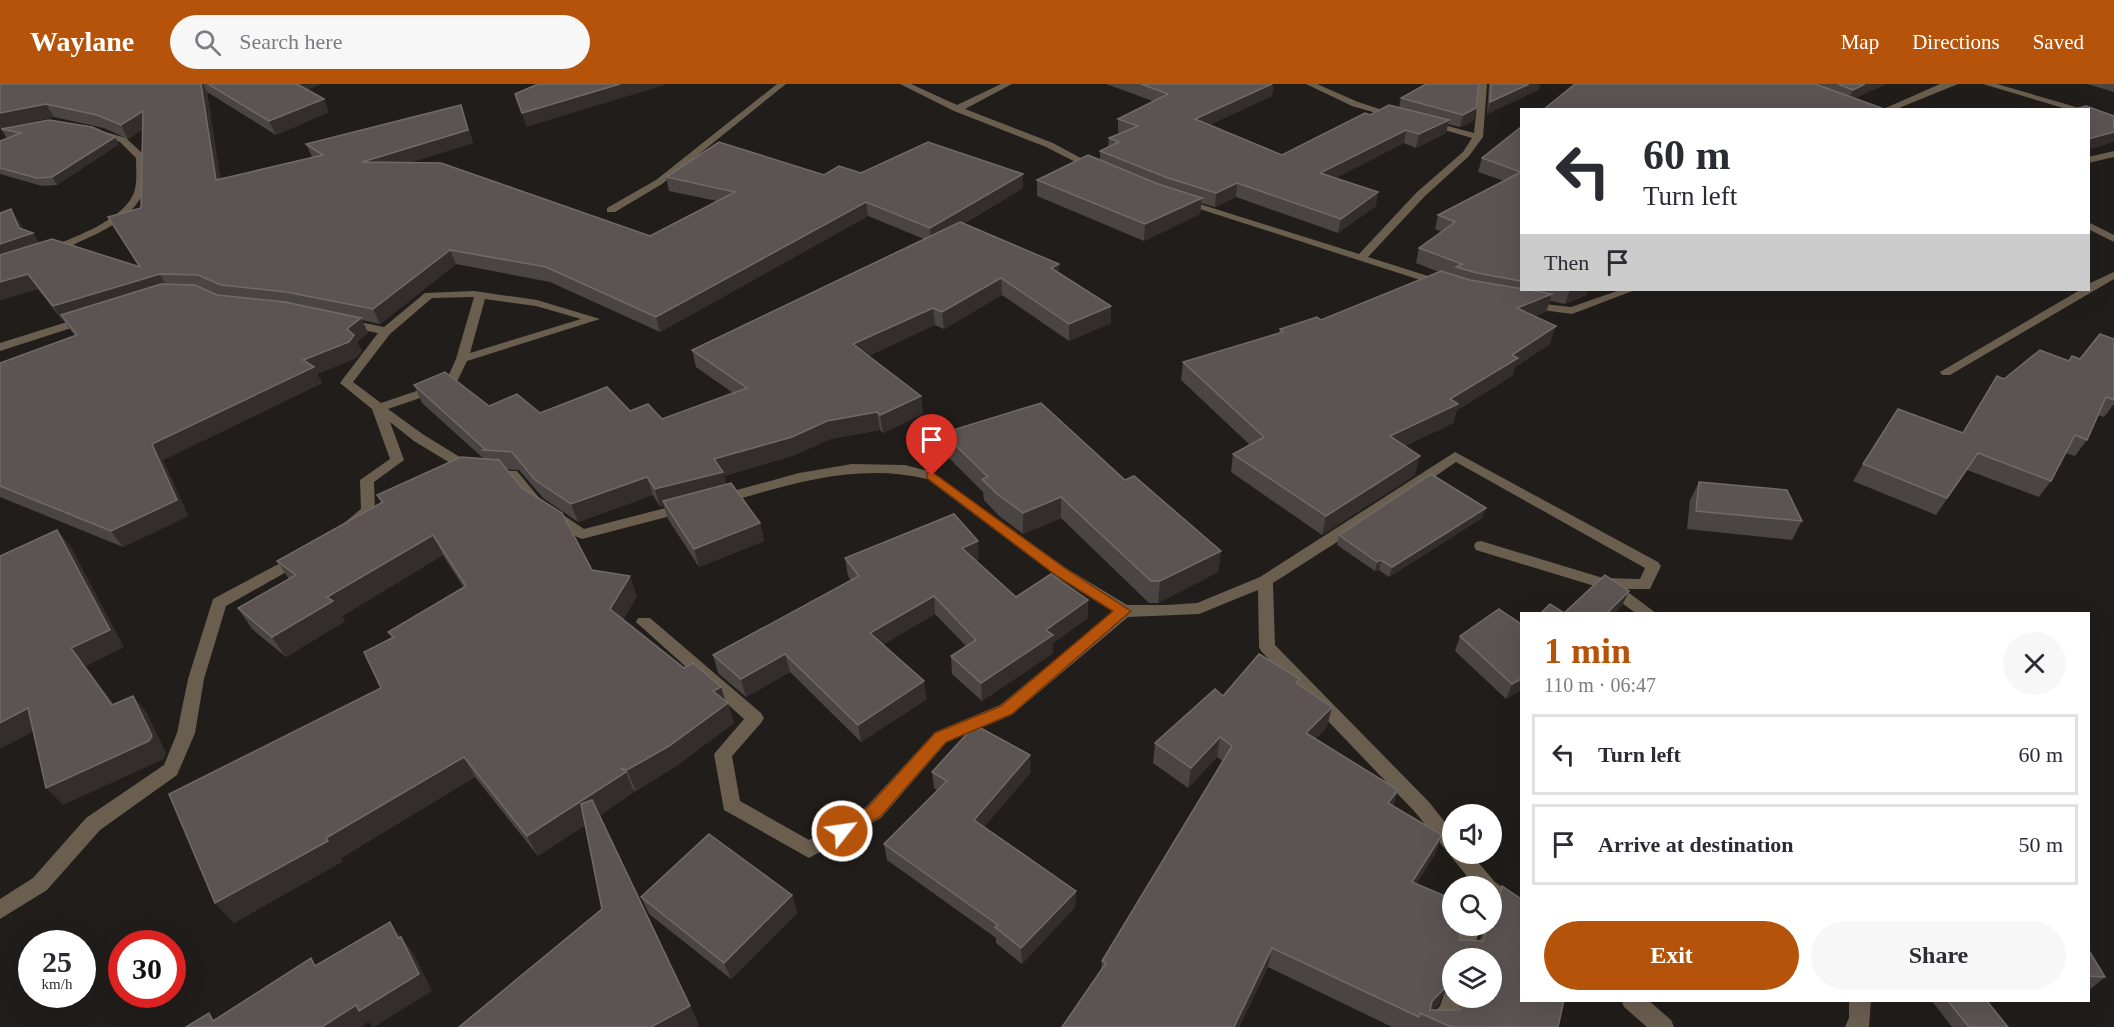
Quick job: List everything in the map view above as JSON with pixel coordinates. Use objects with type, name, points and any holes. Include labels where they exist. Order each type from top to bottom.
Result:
[{"type":"street","points":[[611,210],[659,182],[782,84]]},
{"type":"street","points":[[904,84],[957,109],[1054,146],[1110,175]]},
{"type":"street","points":[[957,109],[1008,84]]},
{"type":"street","points":[[1310,84],[1355,104],[1478,136]]},
{"type":"street","points":[[1362,257],[1421,194],[1466,154],[1478,136],[1483,84]]},
{"type":"street","points":[[1890,108],[1945,85],[1954,84]]},
{"type":"street","points":[[1987,84],[2009,88],[2075,108]]},
{"type":"street","points":[[2009,88],[2042,108]]},
{"type":"street","points":[[32,257],[75,241],[117,219],[138,195],[141,157],[123,140],[88,129]]},
{"type":"street","points":[[2090,160],[2114,154]]},
{"type":"street","points":[[1174,199],[1460,290]]},
{"type":"street","points":[[2090,223],[2114,226]]},
{"type":"street","points":[[2090,224],[2114,239]]},
{"type":"street","points":[[2090,287],[2114,274]]},
{"type":"street","points":[[1511,302],[1572,311],[1626,291]]},
{"type":"street","points":[[1946,372],[2084,291]]},
{"type":"street","points":[[462,359],[594,319],[537,303],[480,295],[429,295],[386,331],[346,383],[419,438],[478,474],[512,474],[536,503],[582,534],[838,468],[875,466],[913,470],[932,476],[1062,572],[1124,611],[1198,608],[1265,580],[1368,516],[1455,456],[1653,566],[1645,585],[1603,583],[1481,546]]},
{"type":"street","points":[[378,408],[451,383],[462,359],[480,295]]},
{"type":"street","points":[[0,347],[96,317]]},
{"type":"street","points":[[328,320],[386,331]]},
{"type":"street","points":[[340,531],[368,511],[367,480],[397,460],[378,408]]},
{"type":"street","points":[[0,910],[40,884],[93,824],[171,770],[186,733],[196,678],[219,603],[312,551]]},
{"type":"street","points":[[1265,580],[1267,647],[1422,807],[1442,832]]},
{"type":"street","points":[[1603,583],[1646,612]]},
{"type":"street","points":[[644,622],[755,718],[723,754],[731,805],[809,850],[874,812],[941,737],[1006,710],[1124,611]]},
{"type":"street","points":[[1467,864],[1477,876]]},
{"type":"street","points":[[1502,899],[1520,912]]},
{"type":"street","points":[[1633,1002],[1663,1027]]},
{"type":"street","points":[[1856,1027],[1860,1022],[1860,1002]]},
{"type":"street","points":[[1434,1027],[1450,1008]]},
{"type":"building","points":[[0,84],[201,84],[216,180],[323,155],[306,144],[461,105],[468,130],[362,162],[441,163],[650,236],[735,192],[666,177],[719,142],[824,175],[839,166],[861,173],[928,142],[1023,174],[930,228],[866,202],[656,317],[546,267],[450,250],[373,309],[286,292],[221,285],[198,275],[160,274],[53,306],[28,274],[0,282],[0,255],[52,239],[140,267],[108,217],[141,208],[143,111],[121,125],[97,115],[46,104],[0,113]]},
{"type":"building","points":[[208,84],[297,84],[324,99],[269,121]]},
{"type":"building","points":[[538,84],[620,84],[522,113],[515,94]]},
{"type":"building","points":[[1141,84],[1272,84],[1195,119],[1282,155],[1365,113],[1370,115],[1389,105],[1449,120],[1419,134],[1406,130],[1320,173],[1378,192],[1341,219],[1237,183],[1216,193],[1168,178],[1100,151],[1119,142],[1109,138],[1138,126],[1118,119],[1168,94]]},
{"type":"building","points":[[1426,84],[1479,84],[1476,108],[1463,115],[1401,98]]},
{"type":"building","points":[[1491,84],[1529,84],[1490,102]]},
{"type":"building","points":[[1575,84],[1815,84],[1881,108],[1545,108]]},
{"type":"building","points":[[1838,84],[1865,84],[1853,90]]},
{"type":"building","points":[[2086,106],[2114,116],[2114,132],[2090,138],[2090,108],[2078,108]]},
{"type":"building","points":[[49,120],[92,127],[115,137],[52,177],[37,178],[0,168],[0,141],[21,133],[1,129]]},
{"type":"building","points":[[1520,128],[1520,172],[1482,158]]},
{"type":"building","points":[[1088,155],[1158,184],[1202,198],[1145,224],[1037,180]]},
{"type":"building","points":[[1520,173],[1520,281],[1456,267],[1462,264],[1419,248],[1455,222],[1438,215]]},
{"type":"building","points":[[11,209],[19,228],[33,233],[0,244],[0,213]]},
{"type":"building","points":[[960,222],[1059,264],[1051,268],[1111,306],[1069,324],[1001,278],[942,312],[933,308],[853,344],[921,396],[880,415],[877,412],[827,421],[792,437],[714,459],[723,472],[655,489],[647,477],[571,504],[535,480],[512,452],[483,450],[485,449],[414,385],[445,372],[489,406],[517,394],[540,413],[607,387],[630,411],[648,404],[662,419],[747,388],[692,350]]},
{"type":"building","points":[[1441,271],[1470,280],[1520,289],[1520,291],[1552,294],[1517,308],[1556,326],[1512,355],[1518,358],[1450,399],[1458,404],[1390,436],[1420,456],[1326,516],[1233,454],[1264,437],[1183,362],[1283,332],[1280,329],[1317,317],[1321,320]]},
{"type":"building","points":[[161,284],[195,285],[217,295],[285,302],[361,318],[347,329],[354,335],[349,342],[303,360],[314,367],[152,444],[177,500],[111,531],[0,486],[0,363],[77,335],[61,315]]},
{"type":"building","points":[[2100,334],[2114,339],[2114,400],[2106,397],[2087,440],[2075,435],[2051,481],[1978,453],[1947,498],[1863,464],[1898,409],[1963,433],[1997,376],[2004,379],[2040,350],[2069,361],[2072,356],[2080,359]]},
{"type":"building","points":[[1041,403],[1125,480],[1134,476],[1221,551],[1160,581],[1151,581],[1061,497],[1023,513],[997,494],[982,479],[988,477],[943,433]]},
{"type":"building","points":[[461,457],[499,460],[522,488],[562,513],[592,570],[630,576],[610,609],[684,668],[693,663],[721,687],[713,691],[728,703],[669,746],[627,770],[620,768],[626,772],[527,836],[464,757],[326,838],[328,841],[215,903],[169,794],[381,688],[364,652],[394,637],[388,632],[466,586],[433,535],[327,597],[333,601],[272,637],[238,608],[296,575],[277,561],[383,502],[377,495]]},
{"type":"building","points":[[1431,474],[1486,508],[1392,567],[1381,560],[1377,562],[1339,535]]},
{"type":"building","points":[[1699,482],[1787,490],[1802,521],[1696,511]]},
{"type":"building","points":[[731,483],[760,523],[694,549],[663,501]]},
{"type":"building","points":[[954,514],[978,541],[962,548],[1016,597],[1051,574],[1088,600],[1046,630],[1053,635],[981,683],[951,656],[976,640],[934,596],[870,633],[924,681],[858,725],[785,654],[741,679],[713,655],[859,576],[845,558]]},
{"type":"building","points":[[57,530],[110,630],[71,648],[112,705],[133,696],[152,736],[149,741],[46,788],[28,708],[0,723],[0,556]]},
{"type":"building","points":[[1605,575],[1629,591],[1608,612],[1565,612]]},
{"type":"building","points":[[1550,604],[1562,612],[1542,612]]},
{"type":"building","points":[[1499,609],[1520,623],[1520,680],[1512,684],[1460,636]]},
{"type":"building","points":[[1259,654],[1300,679],[1296,683],[1332,707],[1306,733],[1398,790],[1388,803],[1442,835],[1412,882],[1442,895],[1442,936],[1460,936],[1459,940],[1483,941],[1484,936],[1502,936],[1502,886],[1520,898],[1520,1002],[1564,1002],[1558,1027],[1451,1027],[1420,1013],[1419,1017],[1272,948],[1234,1027],[1062,1027],[1106,963],[1102,961],[1232,746],[1220,737],[1191,768],[1155,743],[1215,689],[1223,696]]},
{"type":"building","points":[[975,725],[1030,755],[974,820],[1076,891],[1021,948],[995,927],[998,925],[884,844],[947,781],[932,772]]},
{"type":"building","points":[[592,800],[690,1006],[651,1027],[459,1027],[602,909],[581,804]]},
{"type":"building","points":[[709,834],[792,895],[724,963],[641,897]]},
{"type":"building","points":[[390,922],[398,938],[401,937],[419,974],[359,1011],[356,1005],[322,1027],[186,1027],[209,1013],[213,1021],[311,958],[315,966]]},
{"type":"building","points":[[2090,952],[2105,977],[2090,976]]},
{"type":"building","points":[[1949,1002],[1988,1002],[2008,1027],[1969,1027]]},
{"type":"route","points":[[842,831],[874,812],[941,737],[1006,710],[1124,611],[1062,572],[932,476]]}]
